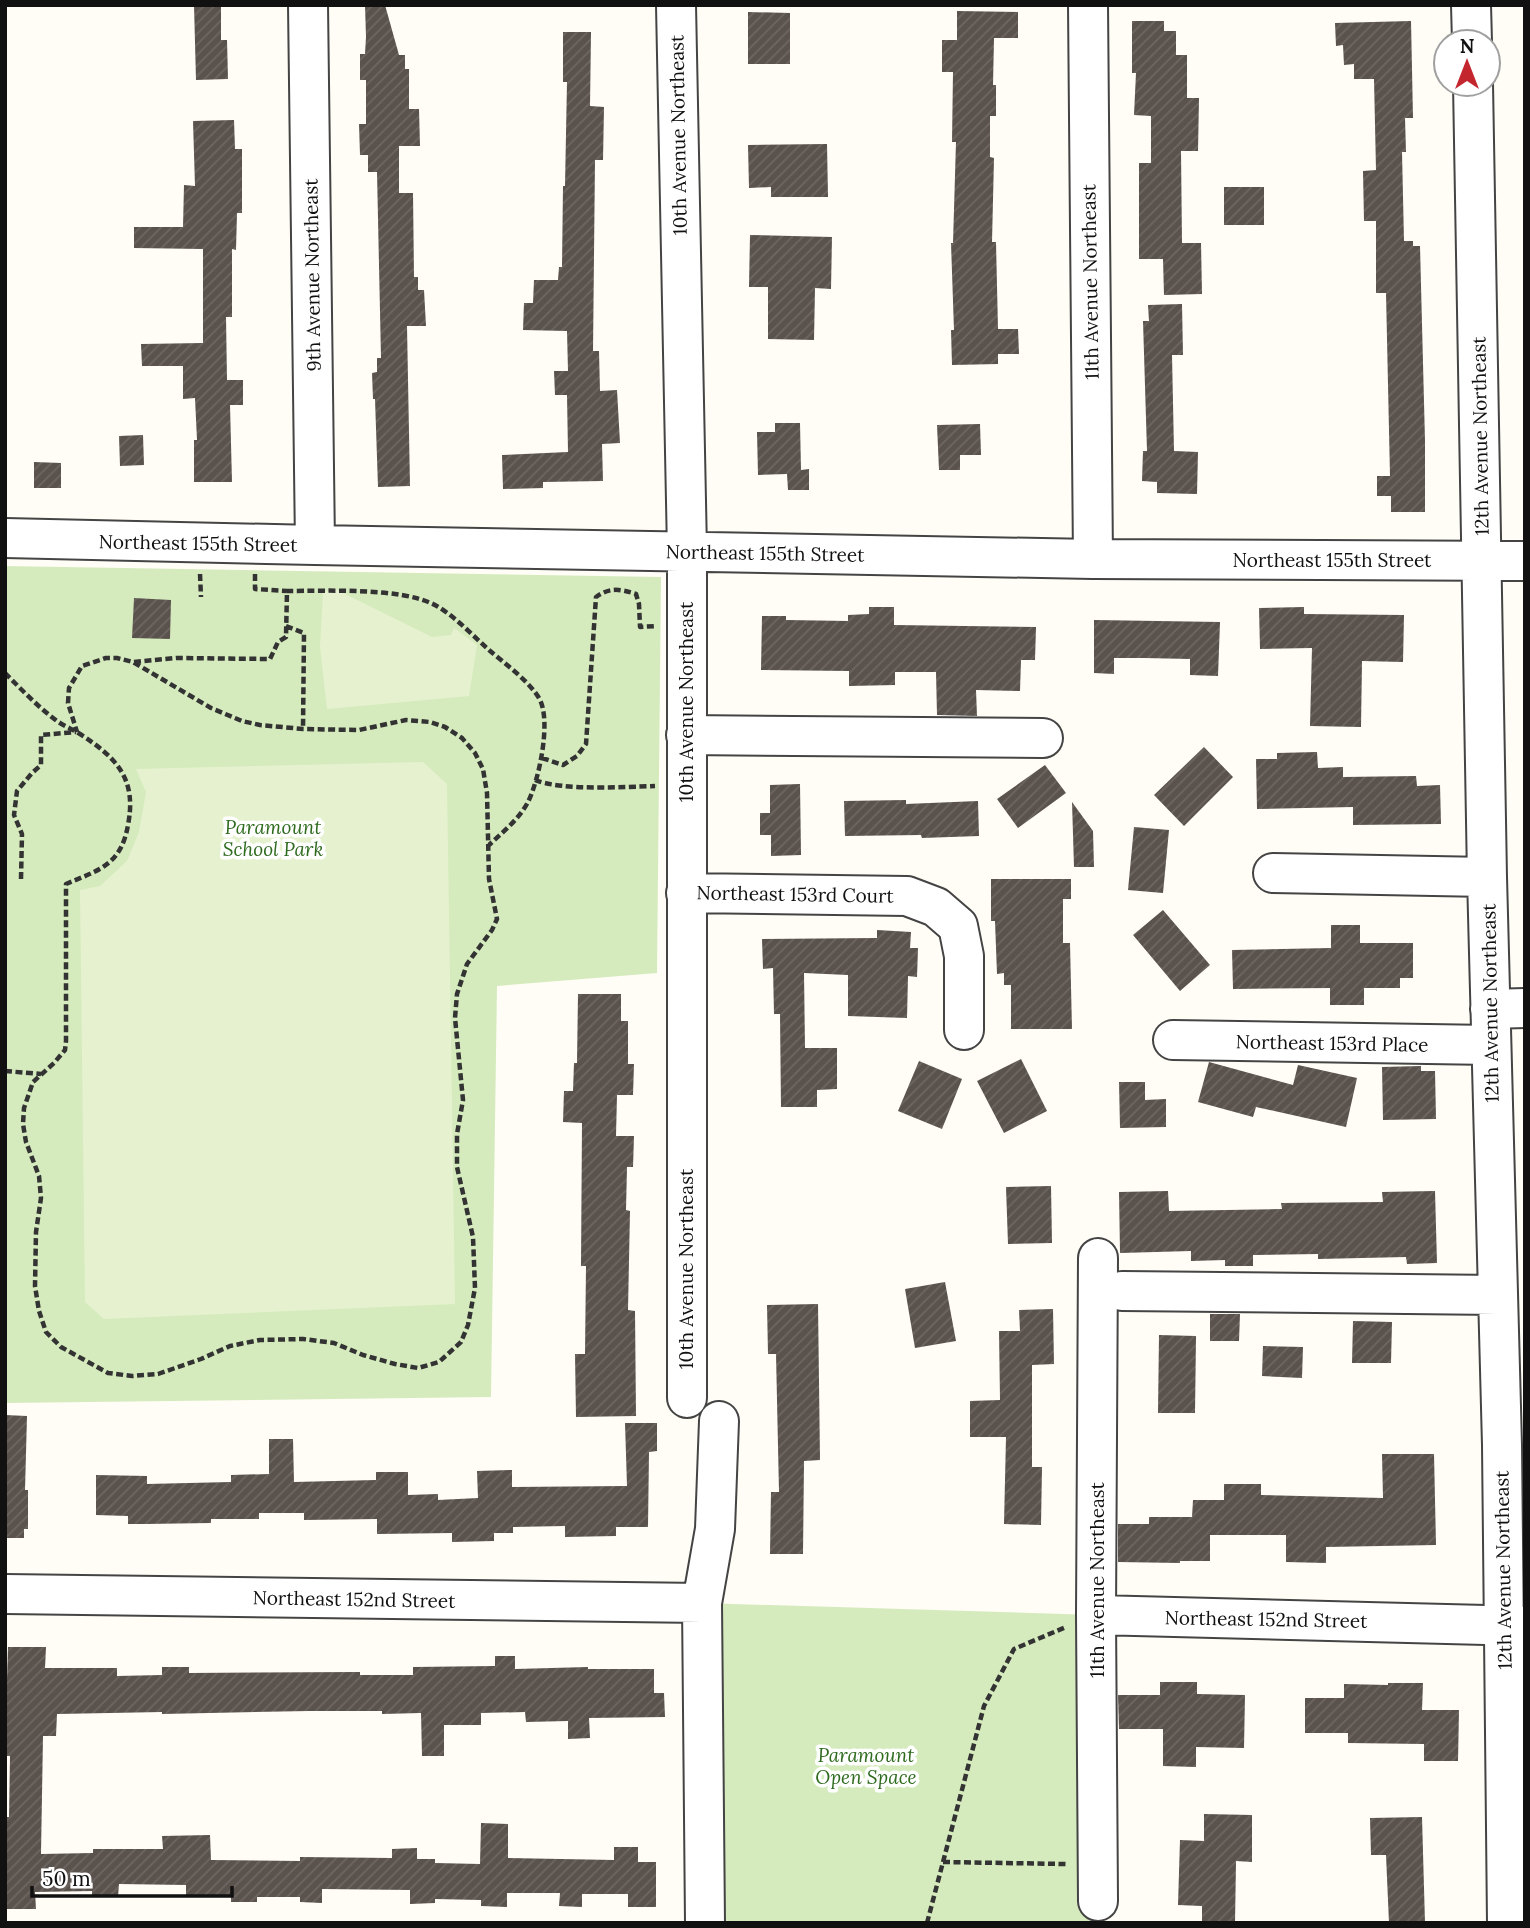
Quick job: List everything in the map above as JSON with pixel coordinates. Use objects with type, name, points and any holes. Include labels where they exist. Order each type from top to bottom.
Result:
[{"type":"street","name":"9th Avenue Northeast","points":[[308,5],[315,545]]},
{"type":"street","name":"10th Avenue Northeast","points":[[676,5],[687,551],[687,1398]]},
{"type":"street","name":"11th Avenue Northeast","points":[[1088,5],[1093,559]]},
{"type":"street","points":[[1471,5],[1472,28]]},
{"type":"street","name":"12th Avenue Northeast","points":[[1473,98],[1488,877],[1502,1021],[1510,1169],[1498,1295],[1514,1444],[1516,1870],[1507,1923]]},
{"type":"street","name":"Northeast 155th Street","points":[[5,538],[1093,559],[1525,561]]},
{"type":"street","points":[[686,735],[1043,738]]},
{"type":"street","points":[[1273,873],[1488,877]]},
{"type":"street","name":"Northeast 153rd Court","points":[[686,893],[907,896],[936,907],[958,926],[964,956],[964,1030]]},
{"type":"street","name":"Northeast 153rd Place","points":[[1172,1040],[1502,1021]]},
{"type":"street","name":"11th Avenue Northeast","points":[[1098,1258],[1098,1883]]},
{"type":"street","points":[[1122,1291],[1498,1295]]},
{"type":"street","points":[[705,1923],[702,1603],[715,1529],[719,1421]]},
{"type":"street","name":"Northeast 152nd Street","points":[[5,1594],[702,1603]]},
{"type":"street","name":"Northeast 152nd Street","points":[[1096,1615],[1514,1626]]},
{"type":"path","points":[[200,568],[201,597]]},
{"type":"path","points":[[254,569],[255,589],[371,592],[410,597],[435,605],[524,681],[540,699],[544,715],[542,758],[528,801],[513,822],[489,845]]},
{"type":"path","points":[[542,758],[563,765],[577,756],[586,744],[596,597],[606,590],[623,590],[636,594],[640,627],[656,627],[656,615]]},
{"type":"path","points":[[133,662],[176,658],[270,659],[278,642],[286,637],[287,591]]},
{"type":"path","points":[[286,626],[304,633],[303,729]]},
{"type":"path","points":[[5,673],[57,721],[103,749],[122,770],[129,787],[132,807],[120,850],[105,867],[66,884],[65,1050],[33,1082],[24,1108],[26,1142],[39,1177],[41,1198],[36,1232],[35,1286],[46,1332],[61,1347],[108,1373],[132,1376],[158,1374],[230,1346],[261,1340],[303,1339],[334,1343],[363,1355],[418,1368],[439,1362],[461,1342],[468,1325],[475,1288],[473,1237],[457,1167],[457,1135],[463,1100],[455,1018],[457,994],[467,964],[497,919],[489,879],[487,793],[483,769],[475,752],[454,732],[430,722],[406,720],[359,730],[303,729],[242,721],[211,708],[133,662],[117,658],[106,658],[82,666],[69,688],[68,703],[76,732]]},
{"type":"path","points":[[21,879],[22,834],[14,815],[17,792],[41,765],[41,735],[76,732]]},
{"type":"path","points":[[535,780],[547,785],[686,785]]},
{"type":"path","points":[[5,1071],[42,1074]]},
{"type":"path","points":[[927,1923],[984,1706],[1014,1648],[1096,1615]]},
{"type":"path","points":[[943,1862],[1098,1883]]},
{"type":"green space","name":"Paramount School Park","points":[[5,566],[661,577],[657,973],[497,986],[491,1397],[5,1403]]},
{"type":"green space","points":[[333,588],[432,637],[451,635],[454,628],[477,645],[469,696],[327,709],[320,647],[323,593]]},
{"type":"green space","points":[[423,762],[447,784],[455,1304],[104,1319],[85,1302],[80,890],[100,886],[127,861],[139,832],[146,792],[136,769]]},
{"type":"green space","name":"Paramount Open Space","points":[[702,1603],[1096,1615],[1099,1923],[706,1923]]},
{"type":"building","points":[[194,5],[221,5],[221,40],[227,40],[228,79],[196,80]]},
{"type":"building","points":[[365,5],[385,5],[399,55],[405,55],[405,69],[409,69],[409,109],[419,109],[420,146],[399,146],[399,193],[413,193],[414,277],[418,277],[418,290],[424,290],[426,326],[407,326],[410,486],[378,487],[372,373],[377,372],[377,358],[381,358],[377,172],[368,172],[368,155],[360,155],[359,124],[366,124],[366,80],[360,80],[360,54],[365,54]]},
{"type":"building","points":[[957,11],[1018,12],[1018,38],[994,38],[993,85],[996,85],[996,116],[990,116],[990,157],[994,158],[992,242],[996,242],[998,329],[1018,329],[1019,354],[998,354],[998,364],[952,365],[951,330],[954,330],[951,243],[956,142],[952,142],[953,72],[942,72],[942,40],[957,40]]},
{"type":"building","points":[[748,12],[790,13],[790,64],[748,64]]},
{"type":"building","points":[[1132,21],[1164,21],[1164,31],[1176,31],[1176,55],[1187,55],[1187,98],[1199,98],[1198,151],[1181,151],[1182,243],[1201,243],[1202,294],[1164,295],[1163,259],[1139,259],[1139,163],[1151,163],[1151,116],[1134,115],[1136,73],[1132,73]]},
{"type":"building","points":[[1411,21],[1413,118],[1405,118],[1406,152],[1402,152],[1404,241],[1413,241],[1413,246],[1420,246],[1425,512],[1391,512],[1391,496],[1377,496],[1377,476],[1390,476],[1386,293],[1376,293],[1376,221],[1364,221],[1363,171],[1376,170],[1374,79],[1354,79],[1354,64],[1344,65],[1343,45],[1336,46],[1335,23]]},
{"type":"building","points":[[563,32],[591,32],[590,106],[604,107],[603,160],[595,160],[593,351],[599,351],[600,391],[617,390],[620,443],[602,444],[603,481],[543,482],[543,488],[503,489],[502,455],[568,452],[567,395],[555,395],[554,371],[568,371],[567,331],[523,330],[524,303],[533,303],[534,280],[558,280],[559,267],[562,267],[567,82],[563,82]]},
{"type":"building","points":[[234,120],[235,149],[242,149],[242,213],[237,213],[236,250],[232,249],[232,317],[226,317],[227,380],[243,380],[243,405],[230,405],[232,482],[194,482],[194,440],[197,440],[195,398],[183,399],[183,366],[142,366],[141,344],[203,343],[203,249],[134,248],[134,227],[183,227],[184,185],[195,186],[193,121]]},
{"type":"building","points":[[827,144],[828,197],[771,197],[771,187],[749,188],[748,145]]},
{"type":"building","points":[[1224,187],[1264,187],[1264,225],[1224,225]]},
{"type":"building","points":[[750,235],[832,237],[831,289],[815,288],[814,340],[768,339],[768,287],[749,287]]},
{"type":"building","points":[[1182,304],[1183,355],[1172,355],[1174,451],[1198,452],[1197,494],[1157,493],[1157,482],[1142,481],[1143,451],[1147,451],[1143,321],[1149,321],[1148,305]]},
{"type":"building","points":[[775,423],[800,423],[801,470],[809,469],[809,490],[788,490],[787,474],[758,475],[757,432],[775,432]]},
{"type":"building","points":[[980,424],[981,455],[960,455],[960,470],[939,470],[937,425]]},
{"type":"building","points":[[143,435],[144,465],[120,466],[119,436]]},
{"type":"building","points":[[34,462],[61,463],[61,488],[34,488]]},
{"type":"building","points":[[134,598],[171,600],[170,639],[132,638]]},
{"type":"building","points":[[869,607],[894,607],[894,625],[1036,627],[1035,660],[1021,660],[1020,691],[976,690],[977,716],[937,715],[936,672],[895,672],[895,685],[849,686],[849,671],[761,670],[762,616],[786,616],[786,620],[848,621],[848,615],[869,614]]},
{"type":"building","points":[[1304,607],[1304,614],[1404,615],[1403,662],[1362,661],[1361,727],[1310,726],[1312,648],[1260,649],[1259,608]]},
{"type":"building","points":[[1094,620],[1220,622],[1218,676],[1190,675],[1190,659],[1114,658],[1114,674],[1094,673]]},
{"type":"building","points":[[1204,747],[1233,777],[1184,826],[1154,795]]},
{"type":"building","points":[[1317,752],[1318,768],[1343,767],[1343,777],[1416,776],[1417,786],[1440,785],[1441,824],[1353,825],[1353,807],[1257,809],[1256,759],[1277,759],[1277,753]]},
{"type":"building","points":[[1045,765],[1066,793],[1018,828],[997,799]]},
{"type":"building","points":[[800,784],[801,855],[771,856],[771,835],[760,835],[760,813],[770,813],[770,785]]},
{"type":"building","points":[[906,800],[906,804],[978,801],[979,836],[845,836],[844,801]]},
{"type":"building","points":[[1072,802],[1093,831],[1094,867],[1074,867]]},
{"type":"building","points":[[1134,827],[1169,830],[1163,893],[1128,890]]},
{"type":"building","points":[[991,879],[1071,879],[1071,899],[1063,899],[1063,943],[1070,943],[1072,1029],[1011,1029],[1011,985],[1004,985],[1004,973],[997,974],[995,921],[991,921]]},
{"type":"building","points":[[1163,910],[1210,965],[1180,991],[1133,935]]},
{"type":"building","points":[[1331,925],[1360,925],[1360,943],[1413,943],[1413,978],[1400,978],[1400,988],[1364,988],[1364,1005],[1330,1005],[1330,988],[1233,989],[1232,950],[1331,948]]},
{"type":"building","points":[[877,930],[911,932],[910,948],[918,948],[917,977],[908,976],[907,1018],[848,1016],[848,975],[804,973],[805,1048],[837,1048],[837,1089],[817,1090],[817,1107],[781,1107],[780,1014],[774,1014],[773,968],[763,969],[762,939],[877,938]]},
{"type":"building","points":[[578,994],[621,994],[621,1021],[628,1021],[628,1064],[634,1064],[633,1095],[617,1095],[616,1136],[634,1136],[633,1167],[627,1167],[626,1210],[630,1211],[628,1310],[635,1311],[636,1416],[576,1417],[575,1354],[585,1354],[586,1266],[581,1266],[582,1123],[563,1122],[564,1091],[573,1091],[574,1063],[577,1063]]},
{"type":"building","points":[[1021,1059],[1047,1111],[1004,1133],[977,1081]]},
{"type":"building","points":[[919,1061],[962,1079],[942,1129],[898,1111]]},
{"type":"building","points":[[1209,1062],[1293,1085],[1298,1065],[1357,1078],[1346,1127],[1256,1107],[1253,1117],[1198,1102]]},
{"type":"building","points":[[1421,1066],[1421,1071],[1435,1071],[1436,1119],[1383,1120],[1382,1067]]},
{"type":"building","points":[[1119,1082],[1145,1082],[1145,1100],[1166,1099],[1166,1127],[1120,1128]]},
{"type":"building","points":[[1051,1186],[1052,1243],[1008,1244],[1006,1187]]},
{"type":"building","points":[[1168,1191],[1169,1211],[1282,1209],[1281,1203],[1383,1202],[1382,1192],[1435,1191],[1437,1263],[1407,1264],[1406,1257],[1318,1259],[1318,1254],[1253,1255],[1253,1266],[1225,1266],[1225,1260],[1191,1261],[1191,1251],[1120,1253],[1119,1192]]},
{"type":"building","points":[[945,1282],[956,1341],[915,1348],[905,1289]]},
{"type":"building","points":[[818,1304],[820,1460],[804,1461],[803,1554],[770,1554],[771,1492],[779,1492],[776,1354],[768,1354],[767,1305]]},
{"type":"building","points":[[1053,1309],[1054,1364],[1032,1365],[1032,1467],[1042,1467],[1041,1525],[1004,1524],[1006,1437],[970,1437],[970,1401],[1000,1400],[999,1331],[1020,1331],[1019,1310]]},
{"type":"building","points":[[1210,1314],[1240,1314],[1239,1341],[1210,1341]]},
{"type":"building","points":[[1353,1321],[1392,1322],[1391,1363],[1352,1363]]},
{"type":"building","points":[[1159,1335],[1196,1336],[1195,1413],[1158,1413]]},
{"type":"building","points":[[1263,1346],[1303,1347],[1302,1378],[1262,1376]]},
{"type":"building","points":[[5,1415],[27,1416],[25,1490],[28,1490],[28,1529],[24,1529],[24,1538],[5,1538]]},
{"type":"building","points":[[625,1423],[657,1423],[657,1451],[649,1452],[648,1527],[616,1527],[616,1536],[565,1537],[565,1526],[513,1527],[513,1533],[494,1533],[494,1541],[452,1542],[452,1533],[377,1534],[377,1519],[304,1520],[304,1513],[259,1513],[259,1519],[211,1519],[211,1523],[145,1524],[128,1524],[128,1516],[96,1515],[96,1475],[147,1476],[147,1484],[231,1482],[231,1475],[269,1474],[269,1439],[293,1439],[294,1482],[376,1480],[376,1472],[408,1472],[408,1495],[438,1494],[438,1500],[478,1498],[477,1471],[512,1470],[512,1487],[627,1486]]},
{"type":"building","points":[[1382,1454],[1434,1454],[1436,1545],[1326,1547],[1326,1563],[1286,1562],[1286,1535],[1210,1535],[1210,1561],[1118,1562],[1118,1524],[1149,1524],[1149,1517],[1192,1517],[1193,1500],[1224,1500],[1224,1484],[1261,1484],[1261,1495],[1383,1498]]},
{"type":"building","points":[[8,1647],[46,1647],[45,1668],[117,1668],[117,1676],[162,1675],[162,1667],[189,1667],[189,1673],[360,1672],[360,1675],[413,1675],[413,1667],[495,1666],[495,1656],[515,1656],[515,1669],[654,1669],[654,1693],[664,1693],[665,1717],[589,1718],[590,1738],[568,1739],[568,1721],[526,1722],[525,1712],[481,1713],[481,1725],[444,1725],[444,1756],[422,1756],[421,1713],[309,1711],[57,1714],[56,1736],[43,1736],[41,1854],[93,1853],[93,1849],[163,1849],[162,1836],[210,1835],[211,1860],[392,1858],[392,1849],[417,1848],[417,1859],[435,1859],[435,1863],[480,1864],[481,1823],[508,1824],[508,1858],[614,1860],[614,1847],[638,1847],[638,1862],[656,1862],[656,1907],[628,1907],[628,1894],[582,1894],[582,1907],[559,1906],[560,1893],[507,1893],[507,1907],[481,1906],[481,1900],[435,1899],[435,1903],[410,1904],[410,1890],[322,1889],[322,1903],[300,1902],[300,1897],[257,1897],[257,1902],[231,1902],[231,1896],[186,1897],[186,1885],[119,1884],[118,1897],[92,1897],[92,1891],[35,1892],[36,1909],[5,1909],[5,1817],[9,1817],[10,1756],[5,1756],[5,1679]]},
{"type":"building","points":[[1160,1682],[1197,1682],[1197,1694],[1245,1695],[1244,1748],[1196,1747],[1196,1767],[1163,1766],[1163,1729],[1119,1729],[1118,1695],[1160,1695]]},
{"type":"building","points":[[1423,1683],[1422,1710],[1459,1710],[1458,1761],[1424,1761],[1424,1744],[1348,1743],[1348,1733],[1305,1733],[1305,1698],[1344,1698],[1344,1684]]},
{"type":"building","points":[[1204,1814],[1252,1815],[1252,1862],[1236,1861],[1235,1923],[1202,1923],[1202,1906],[1178,1905],[1180,1840],[1204,1841]]},
{"type":"building","points":[[1422,1817],[1425,1923],[1389,1923],[1386,1855],[1371,1855],[1370,1818]]}]
